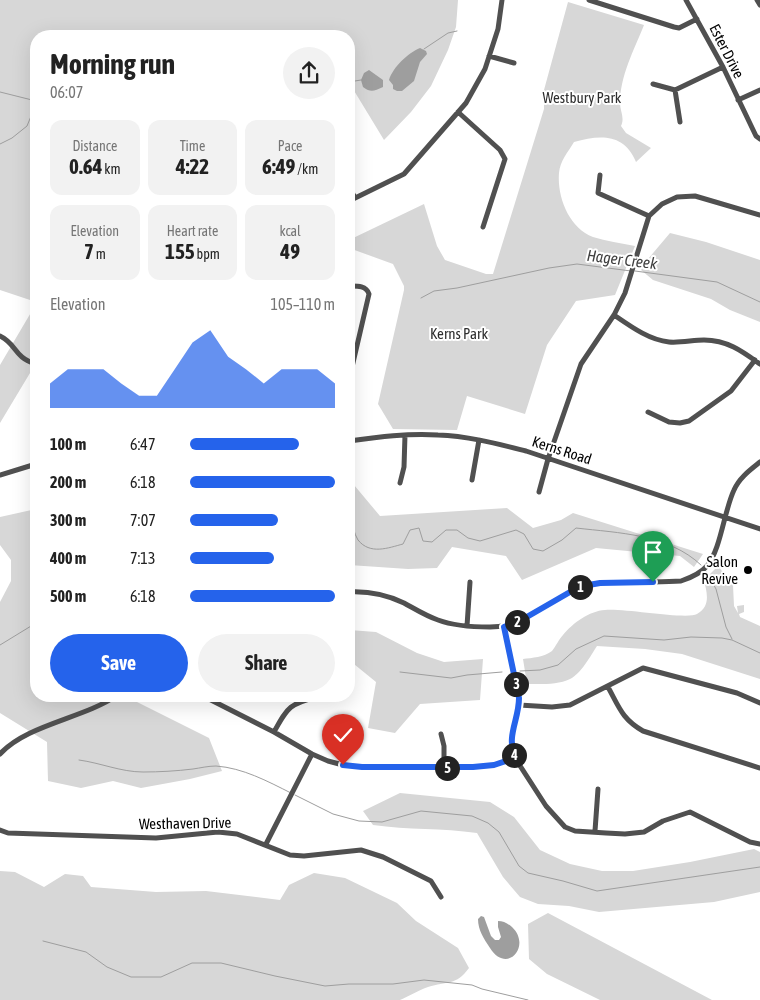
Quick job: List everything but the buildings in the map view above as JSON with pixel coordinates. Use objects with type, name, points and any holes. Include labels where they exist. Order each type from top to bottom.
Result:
[{"type":"street","points":[[355,198],[404,174],[458,112],[485,69],[498,29],[502,0]]},
{"type":"street","points":[[589,0],[679,28],[697,19]]},
{"type":"street","name":"Ester Drive","points":[[686,0],[723,67],[756,136],[760,139]]},
{"type":"street","points":[[757,0],[760,5]]},
{"type":"street","points":[[489,56],[514,63]]},
{"type":"street","points":[[653,84],[675,90],[723,67]]},
{"type":"street","points":[[675,90],[680,122]]},
{"type":"street","points":[[738,100],[760,90]]},
{"type":"street","points":[[458,112],[500,150],[505,159],[482,227]]},
{"type":"street","points":[[600,175],[598,194],[649,216]]},
{"type":"street","points":[[539,492],[548,459],[581,364],[614,315],[625,293],[649,216],[662,204],[677,197],[694,196],[760,216]]},
{"type":"street","points":[[355,286],[363,287],[368,290],[369,294],[355,353]]},
{"type":"street","points":[[614,315],[653,337],[669,342],[705,340],[722,342],[740,350],[757,362],[731,391],[689,421],[680,423],[669,422],[648,412]]},
{"type":"street","points":[[0,336],[8,339],[19,355],[30,362]]},
{"type":"street","points":[[400,483],[404,467],[405,435]]},
{"type":"street","name":"Kerns Road","points":[[355,440],[405,435],[439,435],[479,440],[526,451],[760,529]]},
{"type":"street","points":[[472,480],[479,440]]},
{"type":"street","points":[[355,592],[380,594],[438,620],[467,626],[504,627],[525,618],[583,586],[600,583],[681,581],[692,578],[707,566],[714,551],[734,489],[742,478],[760,462]]},
{"type":"street","points":[[0,475],[30,466]]},
{"type":"street","points":[[467,626],[470,582]]},
{"type":"street","points":[[504,627],[515,676],[519,705],[511,733],[511,748],[515,758],[546,806],[559,822],[575,831],[625,834],[644,832],[663,821],[690,812],[750,842],[760,844]]},
{"type":"street","points":[[519,705],[552,707],[570,704],[608,687],[634,671],[644,668],[737,693],[760,703]]},
{"type":"street","points":[[608,687],[621,713],[630,724],[643,731],[760,768]]},
{"type":"street","points":[[0,754],[5,748],[22,738],[103,702]]},
{"type":"street","points":[[215,702],[312,754],[343,765],[444,768],[494,765],[515,758]]},
{"type":"street","points":[[274,732],[287,709],[298,702]]},
{"type":"street","points":[[441,734],[444,746],[444,768]]},
{"type":"street","points":[[266,844],[312,754]]},
{"type":"street","points":[[594,831],[598,789]]},
{"type":"street","name":"Westhaven Drive","points":[[0,830],[8,833],[156,838],[218,832],[237,834],[290,854],[304,856],[351,850],[368,851],[400,864],[431,881],[441,897]]},
{"type":"green space","points":[[0,0],[458,0],[456,27],[448,50],[431,86],[411,112],[384,140],[355,92],[355,30],[30,30],[30,300],[0,290]]},
{"type":"green space","points":[[568,2],[644,25],[622,83],[620,103],[621,126],[626,133],[651,148],[636,162],[625,146],[610,138],[593,138],[574,142],[563,161],[559,173],[560,192],[566,211],[577,227],[593,237],[635,246],[615,295],[576,301],[547,345],[525,414],[467,396],[457,430],[393,429],[378,404],[404,286],[393,264],[355,250],[355,237],[424,204],[437,246],[445,260],[486,274],[493,274],[544,109],[544,90]]},
{"type":"green space","points":[[670,233],[706,242],[760,260],[760,322],[730,310],[711,299],[653,280],[641,270]]},
{"type":"green space","points":[[30,314],[30,373],[0,423],[0,365]]},
{"type":"green space","points":[[355,486],[380,516],[507,508],[533,528],[561,520],[573,513],[703,554],[694,567],[680,556],[596,548],[522,580],[506,556],[452,547],[437,568],[408,569],[355,565]]},
{"type":"green space","points":[[30,510],[30,702],[137,702],[209,738],[222,771],[141,788],[113,781],[81,788],[48,781],[47,742],[0,713],[0,602],[11,581],[11,560],[0,545],[0,517]]},
{"type":"green space","points":[[718,566],[733,585],[734,606],[738,613],[737,606],[744,605],[744,612],[739,614],[740,617],[760,626],[760,679],[682,654],[645,649],[597,646],[582,669],[574,677],[555,683],[527,684],[523,659],[549,653],[572,626],[582,618],[593,613],[614,610],[681,616],[697,614],[704,607],[707,599],[704,580]]},
{"type":"green space","points":[[355,630],[376,632],[417,653],[444,662],[483,659],[480,700],[420,704],[395,733],[368,728],[376,682],[355,665]]},
{"type":"green space","points":[[400,793],[490,802],[514,817],[540,850],[570,864],[602,871],[633,871],[754,849],[760,852],[760,892],[714,902],[599,912],[569,906],[538,904],[520,897],[503,877],[477,833],[373,825],[363,811]]},
{"type":"green space","points":[[0,871],[15,872],[44,887],[65,874],[83,876],[91,887],[156,892],[206,891],[280,900],[289,885],[314,873],[345,878],[397,903],[416,921],[458,948],[469,968],[460,978],[428,987],[400,1000],[0,1000]]},
{"type":"green space","points":[[548,913],[712,1000],[600,1000],[547,974],[529,959],[528,924]]},
{"type":"shaded area","points":[[420,48],[426,51],[427,54],[420,62],[414,81],[402,91],[393,89],[393,85],[389,80],[397,65]]},
{"type":"shaded area","points":[[369,70],[383,80],[383,87],[373,91],[363,87],[361,80],[364,73]]},
{"type":"shaded area","points":[[481,916],[484,917],[491,936],[495,940],[499,940],[501,937],[498,921],[505,922],[512,927],[517,934],[519,942],[515,955],[503,959],[497,956],[490,948],[480,931],[478,919]]},
{"type":"waterway","points":[[424,49],[448,33],[457,31]]},
{"type":"waterway","points":[[355,81],[361,80]]},
{"type":"waterway","points":[[0,92],[30,100]]},
{"type":"waterway","points":[[0,144],[12,138],[27,126],[30,119]]},
{"type":"waterway","name":"Hager Creek","points":[[421,298],[434,291],[577,264],[631,271]]},
{"type":"waterway","name":"Hager Creek","points":[[635,271],[717,282],[760,302]]},
{"type":"waterway","points":[[355,535],[368,548],[379,549],[403,544],[410,530],[419,528],[423,541],[432,542],[446,530],[457,530],[468,538],[480,541],[516,530],[524,534],[533,549],[543,551],[562,540],[576,528],[626,534],[658,541],[674,547],[701,565]]},
{"type":"waterway","points":[[706,571],[716,589],[726,627],[732,639]]},
{"type":"waterway","points":[[0,645],[30,627]]},
{"type":"waterway","points":[[520,671],[540,670],[558,665],[576,649],[604,636],[664,640],[691,637],[722,638],[732,640],[760,653]]},
{"type":"waterway","points":[[400,672],[451,678],[502,672]]},
{"type":"waterway","points":[[79,760],[135,772],[174,771],[213,766],[226,767],[255,776],[291,793]]},
{"type":"waterway","points":[[295,795],[333,814],[359,821],[382,822],[421,811],[472,816],[488,823],[499,832],[519,866],[528,873],[597,891],[760,867]]},
{"type":"waterway","points":[[43,941],[86,952],[107,967],[131,977],[161,977],[192,963],[221,963],[325,986],[393,984],[424,980],[472,985],[528,1000]]},
{"type":"place","name":"Salon Revive","points":[[748,570]]},
{"type":"route","points":[[343,765],[362,767],[473,767],[494,765],[515,758],[511,748],[511,733],[519,705],[519,698],[504,627],[525,618],[583,586],[600,583],[653,582]]},
{"type":"park label","name":"Westbury Park","points":[[582,97]]},
{"type":"park label","name":"Kerns Park","points":[[459,333]]}]
